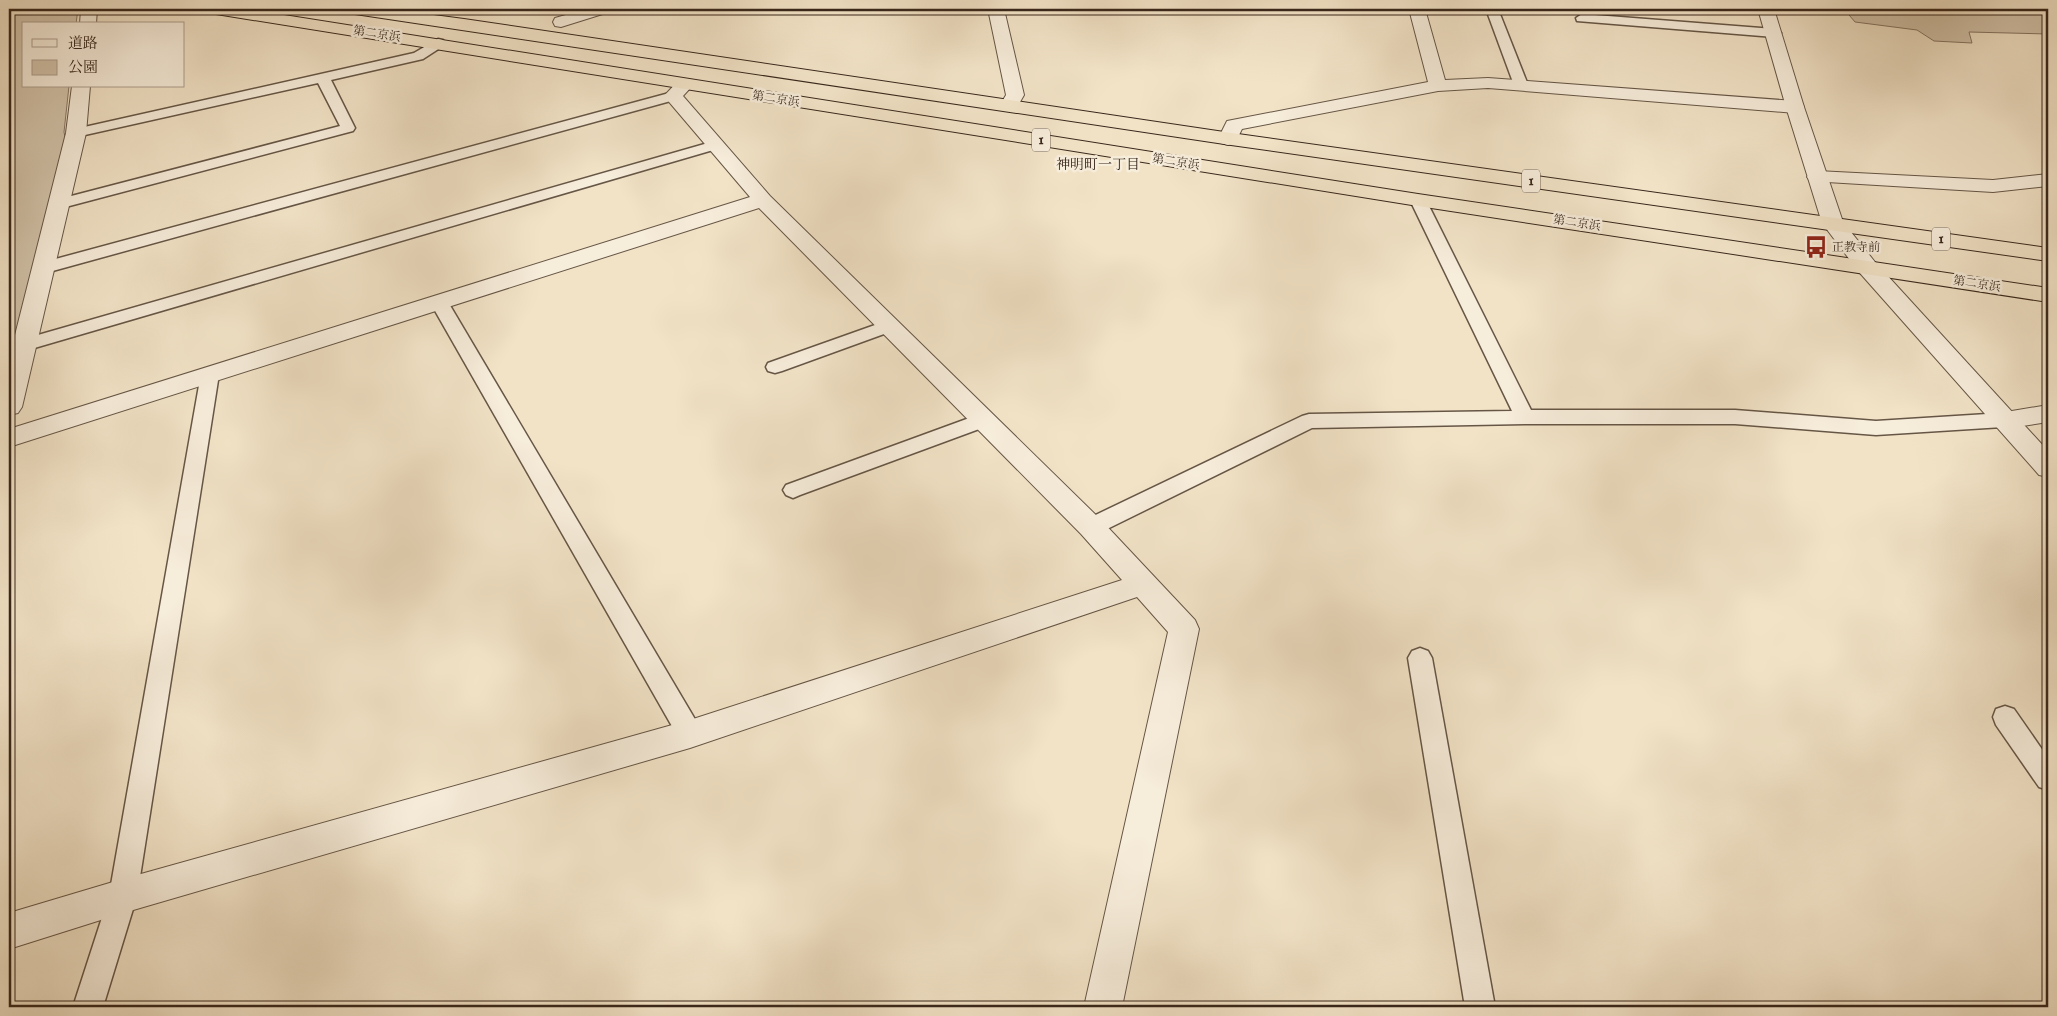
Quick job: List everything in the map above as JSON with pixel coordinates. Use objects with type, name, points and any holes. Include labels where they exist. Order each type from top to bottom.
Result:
[{"type":"highway","name":"第二京浜","points":[[216,9],[438,43],[679,90],[2048,295]]},
{"type":"highway","name":"第二京浜","points":[[355,9],[544,35],[1228,139],[1834,223],[2048,255]]},
{"type":"street","points":[[88,22],[89,9]]},
{"type":"street","points":[[544,35],[555,18],[603,9]]},
{"type":"street","points":[[996,9],[1015,95],[1009,105]]},
{"type":"street","points":[[1417,9],[1438,86]]},
{"type":"street","points":[[1766,9],[1817,177],[1834,223],[1867,267],[2048,468]]},
{"type":"street","points":[[1228,139],[1234,125],[1438,86],[1488,83],[1795,107]]},
{"type":"street","points":[[9,408],[76,133],[81,88]]},
{"type":"street","points":[[679,90],[715,145],[763,200],[1091,527],[1184,629],[1103,1007]]},
{"type":"street","points":[[1817,177],[1992,186],[2048,180]]},
{"type":"street","points":[[9,438],[763,200]]},
{"type":"street","points":[[2003,420],[2048,413]]},
{"type":"street","points":[[9,931],[122,896],[690,734],[1143,584]]},
{"type":"lane","points":[[1492,9],[1521,85]]},
{"type":"lane","points":[[1582,18],[1774,33]]},
{"type":"lane","points":[[76,133],[418,56],[438,43]]},
{"type":"lane","points":[[58,204],[348,128],[323,78]]},
{"type":"lane","points":[[43,268],[679,90]]},
{"type":"lane","points":[[24,345],[715,145]]},
{"type":"lane","points":[[1418,200],[1525,417]]},
{"type":"lane","points":[[439,302],[690,734]]},
{"type":"lane","points":[[775,367],[889,326]]},
{"type":"lane","points":[[88,1007],[122,896],[210,374]]},
{"type":"lane","points":[[1091,527],[1309,421],[1525,417],[1736,418],[1876,428],[2003,420]]},
{"type":"lane","points":[[793,490],[983,420]]},
{"type":"lane","points":[[1420,658],[1480,1007]]},
{"type":"lane","points":[[2005,717],[2048,780]]},
{"type":"green space","points":[[9,9],[78,9],[76,22],[22,22],[22,88],[69,88],[64,132],[66,142],[36,284],[9,388]]},
{"type":"green space","points":[[1844,9],[2048,9],[2048,34],[1969,32],[1972,43],[1934,41],[1917,30],[1855,22]]},
{"type":"place","name":"正教寺前","points":[[1816,247]]},
{"type":"district","name":"神明町一丁目","points":[[1098,165]]}]
